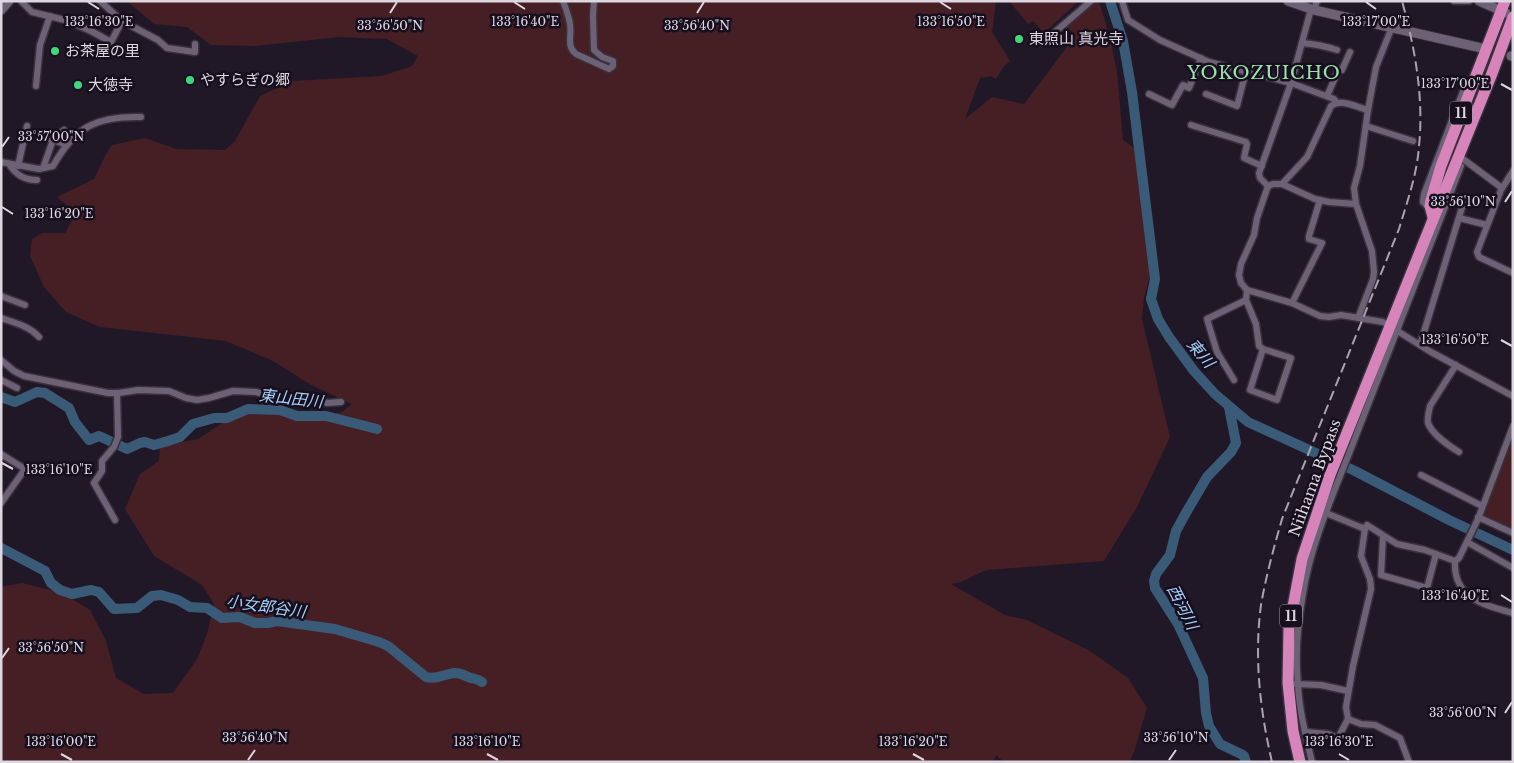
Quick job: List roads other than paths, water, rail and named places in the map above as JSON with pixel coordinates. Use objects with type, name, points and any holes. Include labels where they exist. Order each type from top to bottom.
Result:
[{"type":"highway","name":"Niihama Bypass","points":[[1432,212],[1430,200],[1441,166],[1502,4]]},
{"type":"highway","name":"Niihama Bypass","points":[[1300,762],[1293,731],[1293,684],[1289,628],[1302,559],[1394,328],[1432,212],[1491,76],[1513,17]]},
{"type":"street","points":[[2,9],[9,1]]},
{"type":"street","points":[[20,1],[32,12],[82,27],[111,42],[122,21]]},
{"type":"street","points":[[100,1],[122,21],[158,40],[166,48],[195,52],[195,44]]},
{"type":"street","points":[[563,1],[571,26],[570,39],[572,50],[576,54],[609,69],[613,66],[613,61],[602,57],[594,50],[594,1]]},
{"type":"street","points":[[1055,32],[1091,1]]},
{"type":"street","points":[[1122,1],[1128,20],[1160,40],[1215,64],[1246,70],[1326,96],[1334,99],[1336,102],[1368,110]]},
{"type":"street","points":[[1288,1],[1486,49]]},
{"type":"street","points":[[1454,1],[1469,1]]},
{"type":"street","points":[[1479,1],[1502,4],[1513,17]]},
{"type":"street","points":[[1268,186],[1260,178],[1259,174],[1291,84],[1314,7]]},
{"type":"street","points":[[36,86],[40,45],[50,16]]},
{"type":"street","points":[[1358,318],[1374,272],[1369,239],[1356,204],[1354,188],[1360,166],[1376,68],[1392,27]]},
{"type":"street","points":[[1302,43],[1315,46],[1322,45],[1337,50]]},
{"type":"street","points":[[1326,96],[1338,69],[1342,70],[1350,52]]},
{"type":"street","points":[[1149,94],[1172,105],[1183,85],[1188,88],[1201,58]]},
{"type":"street","points":[[1206,94],[1237,106],[1246,70]]},
{"type":"street","points":[[1394,328],[1450,195],[1489,91],[1491,76]]},
{"type":"street","points":[[1282,184],[1307,157],[1330,106],[1336,102]]},
{"type":"street","points":[[1,162],[39,170],[53,166],[67,145],[89,124],[110,118],[141,117]]},
{"type":"street","points":[[1190,125],[1246,142],[1244,158],[1262,166]]},
{"type":"street","points":[[18,166],[27,126]]},
{"type":"street","points":[[1366,126],[1413,141]]},
{"type":"street","points":[[43,168],[53,140],[64,130]]},
{"type":"street","points":[[41,136],[67,145]]},
{"type":"street","points":[[1463,159],[1502,188]]},
{"type":"street","points":[[9,164],[14,173],[29,180],[37,180]]},
{"type":"street","points":[[1513,171],[1502,188],[1480,240],[1477,255],[1513,273]]},
{"type":"street","points":[[1356,204],[1320,200],[1282,184],[1270,184],[1257,218],[1254,235],[1240,270],[1241,282],[1247,290],[1292,303],[1320,316],[1341,315],[1383,322],[1420,345],[1513,396]]},
{"type":"street","points":[[1420,345],[1464,201],[1450,195]]},
{"type":"street","points":[[1292,303],[1322,243],[1309,238],[1320,200]]},
{"type":"street","points":[[1459,218],[1487,225]]},
{"type":"street","points":[[1247,290],[1246,300],[1256,324],[1259,346],[1291,358],[1277,400],[1250,390],[1264,349]]},
{"type":"street","points":[[1,304],[2,296],[25,305]]},
{"type":"street","points":[[1234,380],[1217,352],[1207,319],[1246,300]]},
{"type":"street","points":[[1,318],[26,326],[39,337]]},
{"type":"street","points":[[1,360],[14,371],[24,376],[108,393],[138,390],[169,391],[197,400],[233,391],[256,392],[282,400],[317,398],[327,402],[341,402]]},
{"type":"street","points":[[1456,365],[1430,406],[1428,423],[1444,443],[1459,452]]},
{"type":"street","points":[[1,380],[17,388]]},
{"type":"street","points":[[115,520],[94,483],[102,471],[102,461],[114,447],[118,437],[117,393]]},
{"type":"street","points":[[1454,561],[1459,558],[1478,518],[1513,426]]},
{"type":"street","points":[[1,454],[25,469],[1,503]]},
{"type":"street","points":[[1422,475],[1482,506]]},
{"type":"street","points":[[1312,762],[1293,684],[1303,593],[1334,478]]},
{"type":"street","points":[[1326,513],[1365,529]]},
{"type":"street","points":[[1478,518],[1513,533]]},
{"type":"street","points":[[1305,732],[1328,734],[1338,738],[1348,719],[1346,707],[1348,691],[1372,590],[1361,556],[1367,525],[1397,544],[1436,554],[1454,561]]},
{"type":"street","points":[[1384,537],[1381,575],[1427,588],[1436,554]]},
{"type":"street","points":[[1467,541],[1513,568]]},
{"type":"street","points":[[1454,561],[1455,573],[1468,596],[1478,602],[1513,613]]},
{"type":"street","points":[[1293,684],[1321,685],[1348,691]]},
{"type":"street","points":[[1348,719],[1361,724],[1375,725],[1400,738],[1409,762]]},
{"type":"waterway","name":"東川","points":[[1110,1],[1123,41],[1132,92],[1155,279],[1151,299],[1158,319],[1169,337],[1194,371],[1215,394],[1248,422],[1355,471],[1449,520],[1513,550]]},
{"type":"waterway","name":"東山田川","points":[[1,397],[15,402],[37,392],[45,393],[69,408],[75,422],[89,440],[99,436],[127,449],[145,442],[154,445],[168,441],[180,437],[193,424],[214,418],[227,418],[248,409],[280,410],[297,416],[326,416],[377,429]]},
{"type":"waterway","name":"西河川","points":[[1229,407],[1236,443],[1231,452],[1207,477],[1176,531],[1170,555],[1156,574],[1154,581],[1155,588],[1178,624],[1203,678],[1209,726],[1220,744],[1244,756],[1246,762]]},
{"type":"waterway","name":"小女郎谷川","points":[[1,548],[45,571],[51,583],[60,590],[72,594],[91,590],[99,592],[114,609],[137,608],[152,596],[161,595],[178,600],[190,607],[207,608],[222,618],[240,617],[255,623],[277,621],[335,629],[388,646],[426,677],[433,678],[457,673],[482,682]]},
{"type":"railway","points":[[1272,762],[1261,704],[1258,664],[1261,605],[1268,572],[1282,519],[1399,229],[1418,157],[1420,128],[1419,91],[1411,37],[1402,1]]},
{"type":"place","name":"東照山 真光寺","points":[[1019,39]]},
{"type":"place","name":"お茶屋の里","points":[[55,51]]},
{"type":"place","name":"やすらぎの郷","points":[[190,80]]},
{"type":"place","name":"大徳寺","points":[[78,85]]},
{"type":"district","name":"YOKOZUICHO","points":[[1264,73]]}]
